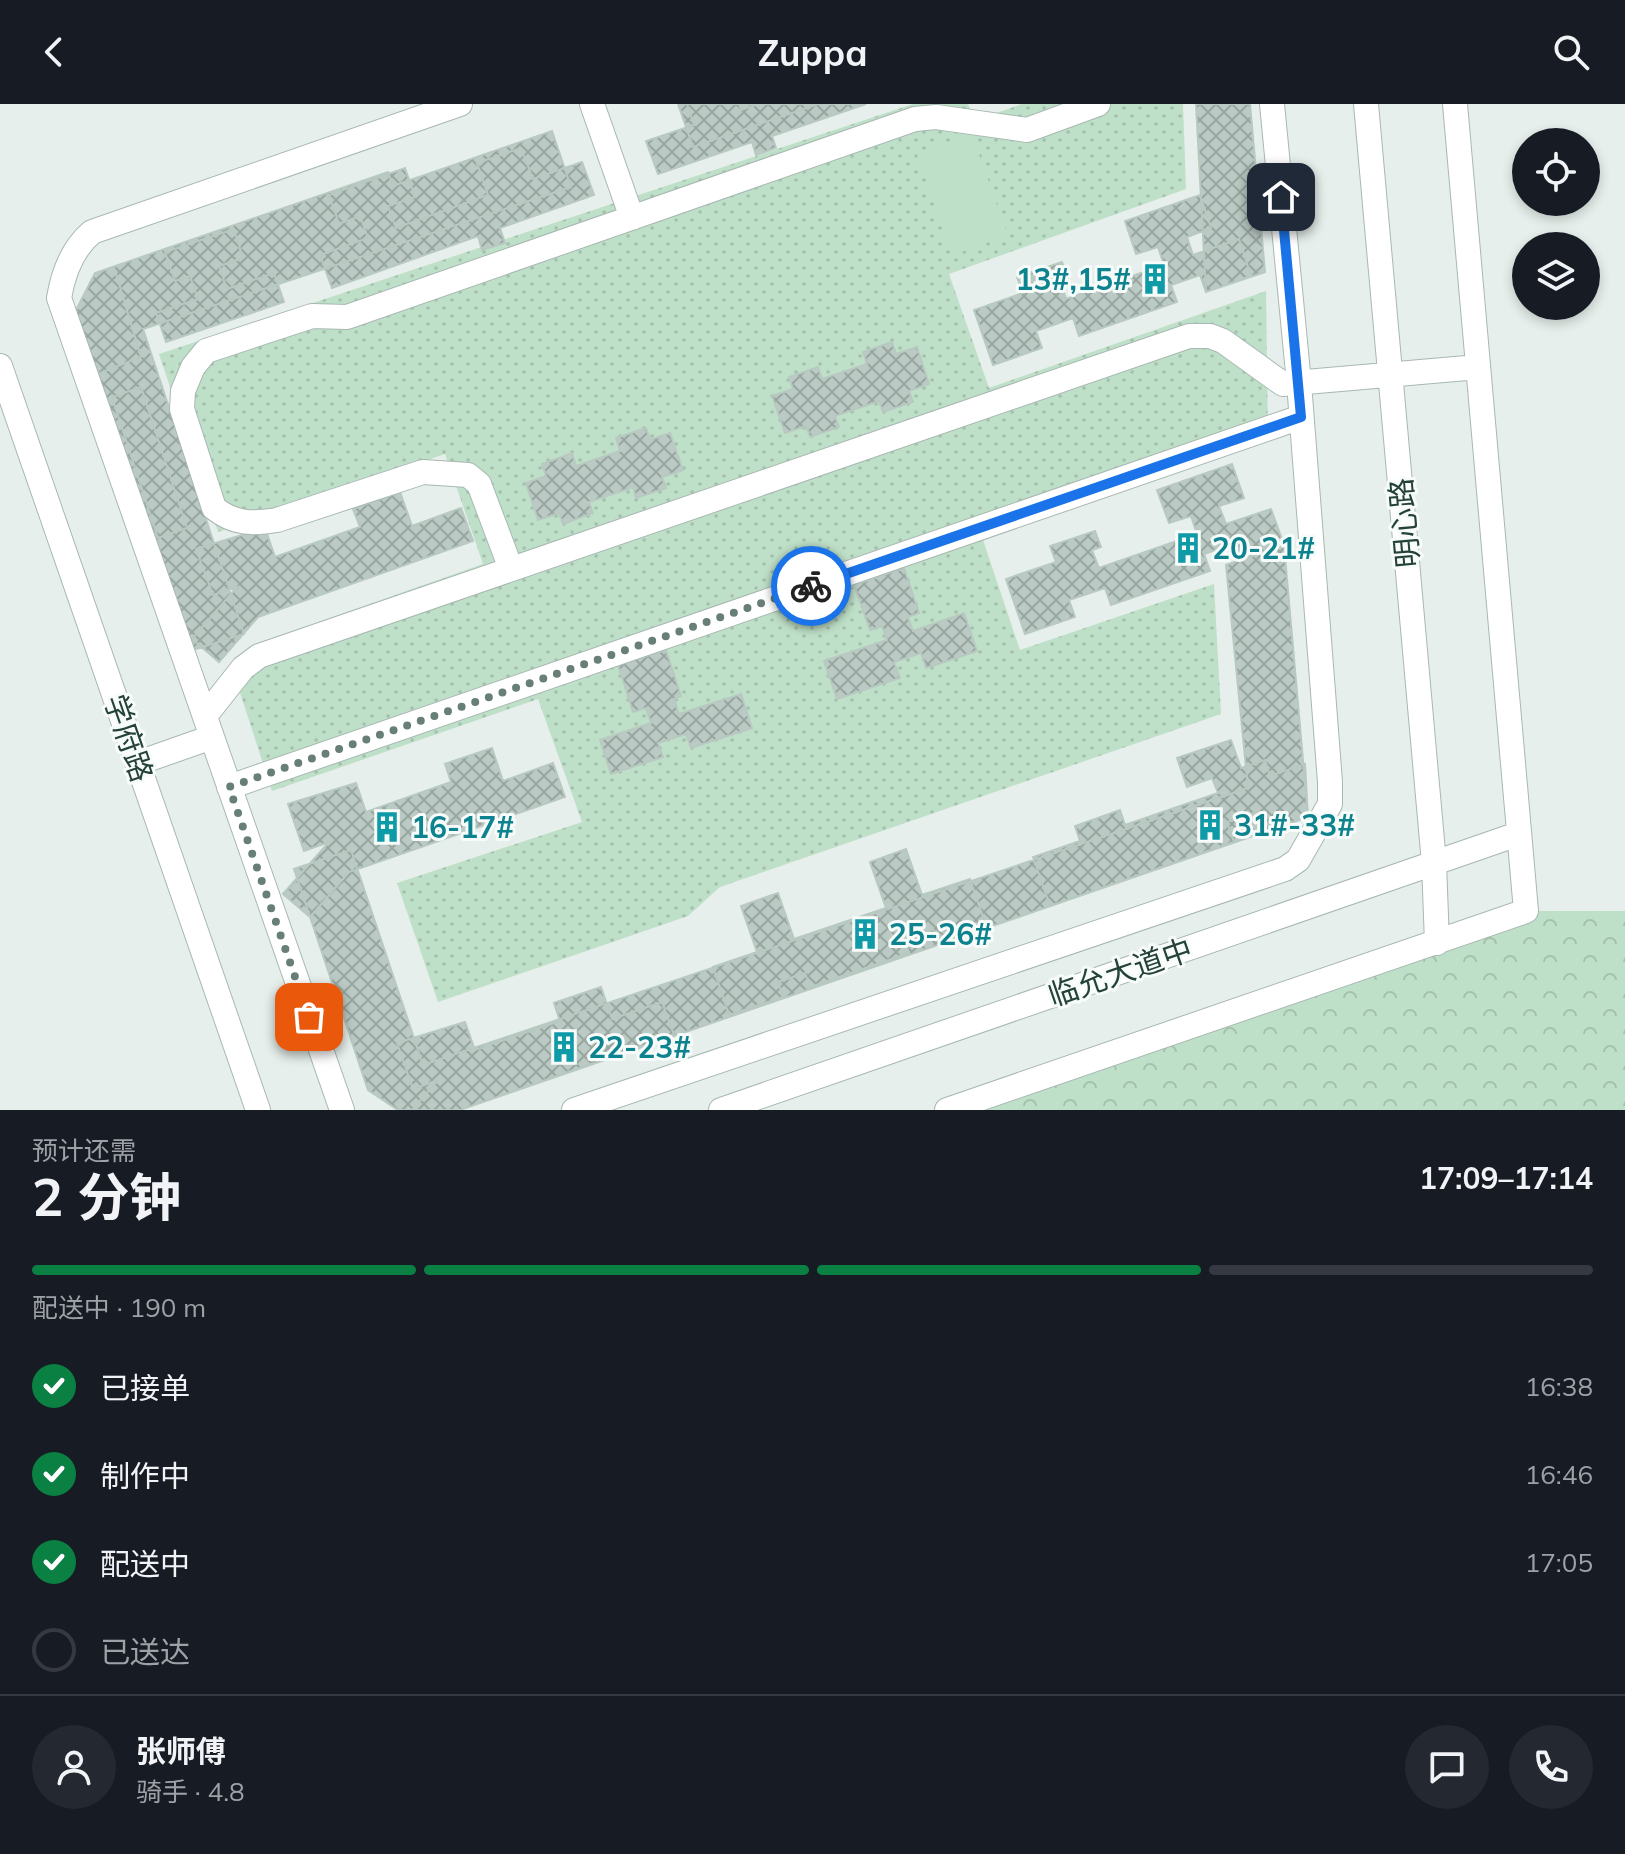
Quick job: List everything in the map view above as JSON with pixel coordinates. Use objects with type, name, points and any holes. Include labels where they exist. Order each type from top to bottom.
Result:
[{"type":"street","points":[[342,1110],[59,298],[62,281],[80,242],[92,232],[460,104]]},
{"type":"street","points":[[592,104],[632,218]]},
{"type":"street","points":[[511,569],[479,484],[468,475],[423,472],[277,520],[252,524],[225,517],[214,508],[182,409],[183,391],[193,367],[206,351],[312,316],[347,317],[915,119],[936,117],[1027,130],[1098,104]]},
{"type":"street","points":[[574,1110],[1285,869],[1298,860],[1330,804],[1299,383],[1272,104]]},
{"type":"street","name":"明心路","points":[[1366,104],[1434,863],[1437,943]]},
{"type":"street","points":[[947,1110],[1526,911],[1455,104]]},
{"type":"street","points":[[138,763],[209,727],[243,668],[259,656],[1189,336],[1210,336],[1223,341],[1283,384],[1478,367]]},
{"type":"street","name":"学府路","points":[[0,366],[258,1110]]},
{"type":"street","points":[[229,787],[1301,417]]},
{"type":"street","name":"临允大道中","points":[[721,1110],[1518,834]]},
{"type":"street","points":[[1046,950],[1060,993]]},
{"type":"green space","points":[[913,104],[968,104],[972,113],[988,116],[1022,104],[1183,104],[1186,189],[949,274],[989,388],[1266,291],[1268,441],[983,540],[1020,650],[1214,584],[1221,714],[720,887],[688,916],[438,1002],[397,883],[582,822],[538,699],[272,791],[232,668],[253,645],[483,564],[445,454],[218,532],[159,354]]},
{"type":"green space","points":[[972,135],[1008,235],[953,255],[917,154]]},
{"type":"green space","points":[[1526,911],[1625,911],[1625,1110],[947,1110]]},
{"type":"building","points":[[678,104],[818,104],[693,147]]},
{"type":"building","points":[[687,104],[739,104],[741,110],[758,104],[866,104],[772,136],[776,148],[756,155],[752,142],[658,174],[646,141],[694,125]]},
{"type":"building","points":[[1196,104],[1250,104],[1265,272],[1206,292]]},
{"type":"building","points":[[552,131],[571,187],[143,329],[244,634],[186,652],[74,314],[95,273],[388,172],[393,186]]},
{"type":"building","points":[[521,148],[533,179],[582,162],[594,195],[500,228],[505,243],[482,250],[478,236],[332,288],[320,255],[368,238],[360,216],[339,224],[329,195],[405,168],[415,197],[388,206],[396,228],[488,195],[477,163]]},
{"type":"building","name":"13#,15#","points":[[1200,195],[1211,228],[1187,237],[1193,255],[1239,239],[1251,276],[1206,292],[1200,275],[1171,285],[1177,302],[1079,336],[1073,318],[1036,331],[1042,348],[993,365],[974,310],[1023,293],[1017,277],[1062,262],[1068,278],[1060,280],[1066,299],[1164,265],[1158,247],[1136,254],[1125,221]]},
{"type":"building","points":[[234,229],[243,258],[219,266],[227,289],[274,273],[284,302],[166,342],[156,313],[198,299],[190,276],[175,281],[165,252]]},
{"type":"building","points":[[114,267],[141,357],[95,375],[74,314],[95,273]]},
{"type":"building","points":[[892,342],[896,354],[917,347],[929,384],[909,391],[913,402],[883,412],[879,401],[835,416],[839,427],[810,437],[806,426],[785,433],[772,396],[793,389],[789,377],[818,367],[822,379],[867,364],[863,352]]},
{"type":"building","points":[[141,387],[187,528],[158,538],[112,397]]},
{"type":"building","points":[[646,428],[650,440],[670,433],[683,470],[662,477],[666,488],[636,498],[633,487],[589,502],[593,513],[563,524],[559,513],[538,520],[526,483],[546,476],[542,464],[572,453],[576,466],[620,451],[616,438]]},
{"type":"building","name":"20-21#","points":[[1232,464],[1244,498],[1219,506],[1226,524],[1271,509],[1284,545],[1238,561],[1232,544],[1204,554],[1210,571],[1111,605],[1105,588],[1069,600],[1075,617],[1025,634],[1006,579],[1056,562],[1050,546],[1095,531],[1101,547],[1092,550],[1099,568],[1197,534],[1191,516],[1169,523],[1157,490]]},
{"type":"building","points":[[400,492],[412,526],[461,508],[473,541],[258,617],[219,662],[192,639],[237,587],[213,595],[196,549],[265,528],[275,557],[360,527],[353,509]]},
{"type":"building","name":"31#-33#","points":[[1284,545],[1308,817],[460,1110],[398,1110],[368,1090],[294,869],[351,850],[423,1065],[1248,788],[1226,565]]},
{"type":"building","points":[[904,568],[919,613],[908,617],[913,631],[964,613],[977,651],[926,668],[921,653],[894,662],[900,678],[837,699],[824,661],[887,640],[882,626],[870,630],[854,585]]},
{"type":"building","points":[[666,650],[681,696],[674,699],[679,714],[741,694],[752,728],[691,748],[686,734],[658,743],[663,757],[611,774],[600,740],[651,723],[646,708],[633,712],[618,665]]},
{"type":"building","points":[[1231,740],[1241,768],[1265,760],[1270,776],[1305,764],[1308,817],[1261,833],[1254,813],[1227,822],[1234,842],[1050,906],[1033,857],[1080,841],[1075,826],[1120,810],[1125,825],[1218,793],[1212,778],[1187,787],[1177,758]]},
{"type":"building","name":"16-17#","points":[[492,748],[503,781],[553,763],[565,797],[349,872],[310,917],[283,894],[329,842],[304,851],[288,804],[356,783],[366,812],[451,782],[445,764]]},
{"type":"building","name":"25-26#","points":[[906,849],[922,895],[970,879],[986,926],[938,943],[933,929],[904,939],[909,953],[810,987],[805,973],[778,982],[783,997],[729,1015],[713,967],[757,952],[741,906],[778,893],[794,939],[886,908],[870,862]]},
{"type":"building","name":"22-23#","points":[[601,987],[612,1019],[662,1002],[674,1035],[460,1110],[412,1110],[438,1080],[413,1089],[397,1043],[465,1022],[475,1050],[560,1021],[554,1003]]},
{"type":"way so far","points":[[309,1017],[229,787],[811,586]]},
{"type":"place","name":"13#,15#","points":[[1155,279]]},
{"type":"place","name":"20-21#","points":[[1188,548]]},
{"type":"place","name":"31#-33#","points":[[1210,825]]},
{"type":"place","name":"16-17#","points":[[387,827]]},
{"type":"place","name":"25-26#","points":[[865,934]]},
{"type":"place","name":"22-23#","points":[[564,1047]]},
{"type":"route","points":[[811,586],[1301,417],[1281,197]]}]
